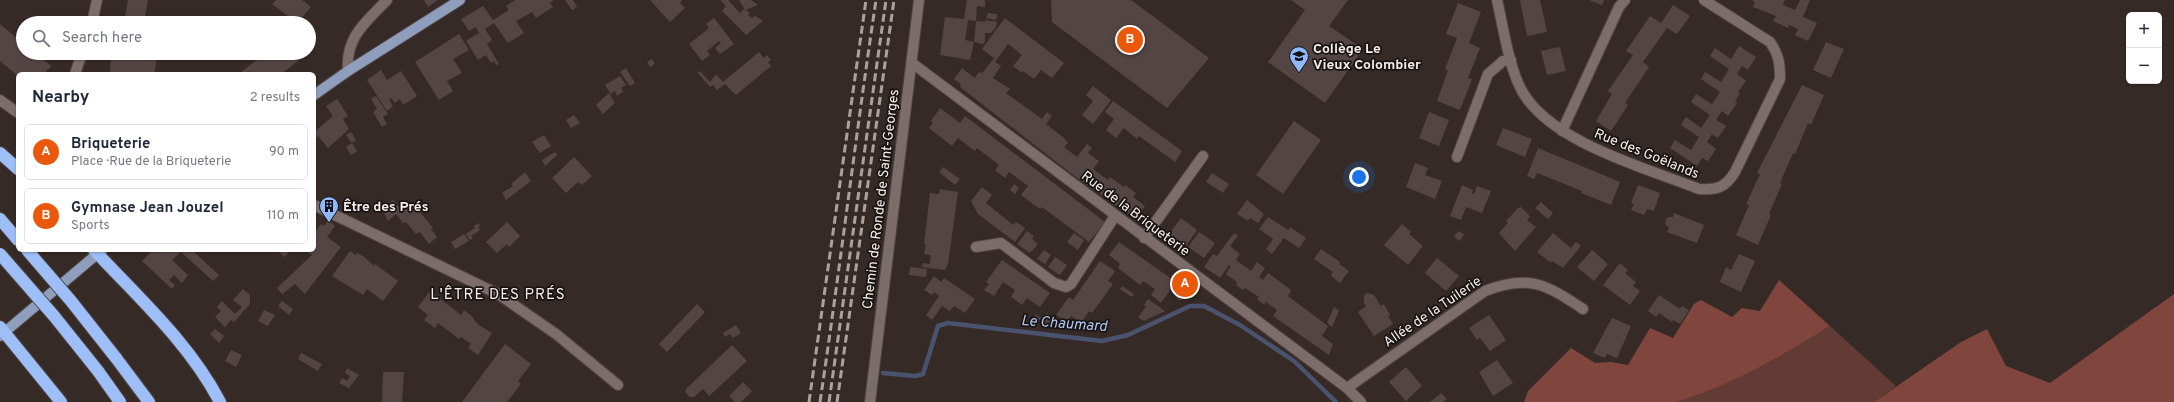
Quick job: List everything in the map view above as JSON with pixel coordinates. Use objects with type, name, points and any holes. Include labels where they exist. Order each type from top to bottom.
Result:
[{"type":"highway","points":[[0,152],[16,167]]},
{"type":"highway","points":[[0,219],[16,238]]},
{"type":"highway","points":[[29,252],[71,301],[149,402]]},
{"type":"highway","points":[[99,252],[154,311],[210,382],[220,402]]},
{"type":"highway","points":[[0,254],[54,316],[98,371],[120,402]]},
{"type":"highway","points":[[1,332],[61,402]]},
{"type":"main road","points":[[316,94],[348,71],[460,0]]},
{"type":"main road","points":[[1,332],[97,252]]},
{"type":"street","points":[[94,16],[97,0]]},
{"type":"street","points":[[348,71],[347,60],[355,33],[387,0]]},
{"type":"street","name":"Chemin de Ronde de Saint-Georges","points":[[870,402],[919,0]]},
{"type":"street","name":"Rue des Goëlands","points":[[1497,0],[1511,60],[1522,91],[1542,116],[1562,131],[1595,148],[1699,189],[1714,190],[1728,183],[1780,79],[1780,64],[1776,51],[1770,42],[1704,0]]},
{"type":"street","points":[[1562,131],[1619,7],[1625,0]]},
{"type":"street","points":[[76,72],[80,60]]},
{"type":"street","points":[[1458,157],[1488,74],[1503,61],[1511,60]]},
{"type":"street","name":"Rue de la Briqueterie","points":[[912,63],[1144,238],[1347,388],[1361,402]]},
{"type":"street","points":[[0,100],[16,112]]},
{"type":"street","points":[[1144,238],[1203,156]]},
{"type":"street","points":[[316,206],[498,294],[556,334],[618,386]]},
{"type":"street","points":[[976,247],[1001,243],[1054,283],[1066,287],[1071,284],[1115,216]]},
{"type":"street","name":"Allée de la Tuilerie","points":[[1347,388],[1485,291],[1505,283],[1529,282],[1559,293],[1583,309]]},
{"type":"shaded area","points":[[1779,280],[1830,326],[1775,359],[1736,379],[1717,388],[1676,402],[1524,402],[1528,391],[1571,348],[1595,363],[1611,362],[1628,365],[1650,328],[1673,338],[1694,304],[1701,300],[1732,317],[1742,308],[1760,311]]},
{"type":"shaded area","points":[[2174,294],[2174,402],[1874,402],[1961,342],[1987,329],[2006,366],[2050,383]]},
{"type":"shaded area","points":[[1830,326],[1896,386],[1874,402],[1676,402],[1717,388],[1736,379],[1775,359]]},
{"type":"building","points":[[128,0],[148,0],[145,16],[125,16]]},
{"type":"building","points":[[276,0],[302,0],[311,7],[303,16],[288,16],[272,4]]},
{"type":"building","points":[[424,0],[438,0],[428,7]]},
{"type":"building","points":[[515,0],[554,0],[550,3],[553,7],[536,18],[532,12],[516,21],[524,33],[508,43],[494,23],[485,29],[492,40],[487,44],[499,64],[496,65],[494,61],[491,63],[486,55],[478,60],[466,41],[479,33],[476,27],[469,31],[461,19],[483,6],[493,20],[509,10],[506,6]]},
{"type":"building","points":[[565,0],[573,0],[577,7],[572,10]]},
{"type":"building","points":[[650,0],[682,0],[680,3],[685,8],[670,22]]},
{"type":"building","points":[[720,0],[728,0],[740,13],[744,9],[750,13],[748,15],[752,18],[755,16],[763,21],[746,35],[722,11],[726,6]]},
{"type":"building","points":[[739,0],[751,0],[758,5],[745,10]]},
{"type":"building","points":[[967,0],[985,0],[985,7],[977,6],[976,21],[968,20],[965,40],[974,42],[970,60],[940,55],[945,17],[964,19]]},
{"type":"building","points":[[1051,0],[1131,0],[1209,58],[1167,108],[1052,22]]},
{"type":"building","points":[[1291,0],[1348,0],[1329,26],[1363,49],[1325,103],[1268,62],[1305,10]]},
{"type":"building","points":[[1520,0],[1540,0],[1547,32],[1527,36]]},
{"type":"building","points":[[1589,0],[1604,0],[1602,5]]},
{"type":"building","points":[[1752,0],[1785,0],[1783,5],[1795,10],[1800,0],[1810,0],[1803,17],[1817,23],[1808,41],[1795,35],[1798,29],[1789,25],[1788,28],[1773,21],[1776,16],[1753,7],[1755,2]]},
{"type":"building","points":[[1458,3],[1481,12],[1469,43],[1480,48],[1468,78],[1472,79],[1460,110],[1437,101],[1448,70],[1445,69],[1457,38],[1446,34]]},
{"type":"building","points":[[1673,5],[1690,16],[1677,34],[1667,28],[1643,62],[1649,67],[1625,103],[1628,105],[1611,131],[1596,121],[1612,94],[1608,91],[1633,55],[1626,51],[1650,16],[1661,23]]},
{"type":"building","points":[[988,13],[997,14],[996,20],[986,18]]},
{"type":"building","points":[[714,18],[734,44],[720,54],[715,48],[721,43],[719,41],[707,51],[710,55],[702,61],[689,44],[709,28],[706,24]]},
{"type":"building","points":[[1005,18],[1064,63],[1052,78],[1041,70],[1034,79],[1023,71],[1022,73],[1013,66],[1022,55],[1008,44],[995,62],[1001,66],[993,78],[1010,89],[1006,93],[1042,119],[1047,112],[1052,116],[1046,124],[1064,138],[1068,143],[1064,147],[1077,157],[1087,144],[1092,148],[1088,153],[1099,161],[1093,169],[1108,180],[1110,177],[1124,187],[1125,185],[1136,193],[1133,197],[1145,206],[1136,219],[1072,174],[960,87],[961,84],[954,79],[962,68],[975,78],[979,72],[982,73],[994,58],[982,49]]},
{"type":"building","points":[[985,20],[997,22],[996,27],[991,33],[985,33],[985,41],[983,44],[974,42],[976,21],[985,22]]},
{"type":"building","points":[[0,24],[16,37],[16,60],[44,60],[51,66],[46,72],[16,72],[16,74],[0,61]]},
{"type":"building","points":[[459,34],[469,50],[453,59],[462,73],[447,81],[453,91],[439,100],[415,62]]},
{"type":"building","points":[[1826,42],[1844,49],[1831,78],[1813,70]]},
{"type":"building","points":[[1739,46],[1756,57],[1748,70],[1742,66],[1737,74],[1746,81],[1738,92],[1740,93],[1735,102],[1737,103],[1728,116],[1722,111],[1716,120],[1726,126],[1718,138],[1712,134],[1707,142],[1716,149],[1708,161],[1702,158],[1697,166],[1670,148],[1675,140],[1691,150],[1699,137],[1681,125],[1686,117],[1701,128],[1710,115],[1691,102],[1696,94],[1712,104],[1720,92],[1701,79],[1705,72],[1721,82],[1729,69],[1710,56],[1715,48],[1731,59]]},
{"type":"building","points":[[1560,47],[1566,71],[1547,75],[1541,51]]},
{"type":"building","points":[[759,52],[764,58],[767,55],[771,60],[768,62],[771,66],[736,95],[725,84],[717,90],[713,85],[710,87],[698,73],[700,71],[710,82],[716,74],[723,82]]},
{"type":"building","points":[[652,59],[655,64],[650,67],[647,62]]},
{"type":"building","points":[[111,60],[157,60],[154,72],[110,72]]},
{"type":"building","points":[[256,60],[298,61],[284,72],[241,72]]},
{"type":"building","points":[[626,68],[635,83],[630,86],[620,72]]},
{"type":"building","points":[[381,70],[387,80],[401,71],[417,96],[403,105],[400,99],[395,103],[391,98],[389,100],[393,106],[387,111],[367,80]]},
{"type":"building","points":[[620,76],[626,85],[621,88],[623,92],[617,96],[615,91],[611,94],[605,85]]},
{"type":"building","points":[[1802,85],[1824,95],[1811,125],[1808,123],[1795,154],[1793,153],[1769,214],[1771,215],[1758,245],[1736,235],[1749,205],[1746,204],[1760,174],[1757,173]]},
{"type":"building","points":[[1093,86],[1111,100],[1093,124],[1082,115],[1093,101],[1086,95]]},
{"type":"building","points":[[609,93],[615,103],[603,114],[596,105]]},
{"type":"building","points":[[376,96],[388,114],[383,117],[387,124],[382,127],[373,112],[377,109],[371,99]]},
{"type":"building","points":[[337,99],[348,116],[343,119],[349,129],[328,148],[318,136],[316,138],[316,130],[333,116],[326,106]]},
{"type":"building","points":[[1113,101],[1182,151],[1175,162],[1139,136],[1137,139],[1124,128],[1116,138],[1106,130],[1114,119],[1105,112]]},
{"type":"building","points":[[940,108],[960,123],[965,116],[1105,222],[1089,242],[1042,207],[1040,209],[1021,195],[1028,186],[1009,172],[1005,178],[995,170],[999,165],[977,148],[975,151],[958,138],[952,146],[929,128],[933,123],[931,121]]},
{"type":"building","points":[[1429,112],[1449,120],[1439,146],[1419,138]]},
{"type":"building","points":[[574,115],[580,123],[571,128],[566,120]]},
{"type":"building","points":[[1294,121],[1321,140],[1283,194],[1256,175]]},
{"type":"building","points":[[1503,128],[1532,139],[1525,157],[1496,145]]},
{"type":"building","points":[[351,132],[356,140],[352,143],[346,135]]},
{"type":"building","points":[[544,135],[551,146],[540,153],[532,142]]},
{"type":"building","points":[[352,143],[357,151],[351,155],[346,147]]},
{"type":"building","points":[[1538,148],[1620,182],[1611,205],[1581,193],[1582,191],[1537,173],[1534,179],[1527,176]]},
{"type":"building","points":[[555,152],[557,155],[545,166],[542,160]]},
{"type":"building","points":[[574,157],[592,176],[582,185],[578,182],[566,193],[552,178]]},
{"type":"building","points":[[1415,163],[1428,168],[1425,175],[1442,181],[1435,199],[1406,187]]},
{"type":"building","points":[[943,167],[960,179],[955,185],[939,172]]},
{"type":"building","points":[[525,172],[531,181],[506,200],[502,193],[513,186],[511,184]]},
{"type":"building","points":[[1212,173],[1229,184],[1223,193],[1206,182]]},
{"type":"building","points":[[1014,184],[1019,188],[1015,194],[1010,190]]},
{"type":"building","points":[[1462,185],[1473,190],[1472,193],[1474,194],[1477,186],[1491,191],[1482,213],[1466,207],[1461,220],[1450,216]]},
{"type":"building","points":[[1638,185],[1660,193],[1654,211],[1647,209],[1644,215],[1631,210],[1634,204],[1631,203]]},
{"type":"building","points":[[982,187],[992,195],[986,203],[1013,225],[1016,222],[1025,228],[1015,242],[978,214],[971,201]]},
{"type":"building","points":[[940,189],[958,192],[948,264],[945,270],[922,267],[923,263],[930,264],[931,255],[924,254],[930,193],[939,194]]},
{"type":"building","points":[[393,200],[402,210],[412,202],[433,228],[431,229],[437,237],[429,244],[420,232],[416,234],[406,222],[403,223],[396,214],[388,221],[382,209]]},
{"type":"building","points":[[1247,200],[1264,214],[1258,223],[1250,218],[1248,221],[1237,214]]},
{"type":"building","points":[[1541,202],[1553,213],[1548,219],[1535,208]]},
{"type":"building","points":[[1521,207],[1530,216],[1527,220],[1536,227],[1515,251],[1499,233],[1508,223],[1506,221],[1518,208]]},
{"type":"building","points":[[1674,213],[1704,225],[1697,243],[1667,232],[1669,228],[1665,224],[1666,219],[1673,217]]},
{"type":"building","points":[[1268,217],[1288,230],[1290,227],[1306,238],[1299,248],[1284,238],[1272,254],[1266,249],[1273,239],[1259,229]]},
{"type":"building","points":[[1181,218],[1197,230],[1186,246],[1169,234]]},
{"type":"building","points":[[328,220],[335,226],[327,237],[341,247],[305,294],[295,284],[282,294],[277,288],[312,255],[308,252],[316,252],[316,230],[321,224],[324,226]]},
{"type":"building","points":[[507,222],[520,236],[509,247],[507,244],[497,253],[486,242]]},
{"type":"building","points":[[478,223],[481,226],[478,227],[480,230],[471,236],[473,238],[470,240],[466,234],[475,228],[474,226]]},
{"type":"building","points":[[1402,224],[1411,232],[1409,234],[1423,246],[1408,265],[1384,245]]},
{"type":"building","points":[[1027,231],[1034,236],[1032,239],[1038,244],[1030,253],[1017,244]]},
{"type":"building","points":[[1459,231],[1464,235],[1459,241],[1454,236]]},
{"type":"building","points":[[1199,232],[1215,243],[1204,258],[1188,247]]},
{"type":"building","points":[[1074,233],[1084,240],[1078,250],[1067,242]]},
{"type":"building","points":[[1234,233],[1238,236],[1230,246],[1240,254],[1236,260],[1251,271],[1257,262],[1265,268],[1259,277],[1263,280],[1268,273],[1291,290],[1288,296],[1328,326],[1322,336],[1333,344],[1329,355],[1273,316],[1277,310],[1266,302],[1264,305],[1257,299],[1259,297],[1245,288],[1243,290],[1236,285],[1237,282],[1226,274],[1231,266],[1229,265],[1220,278],[1204,267],[1213,254],[1217,256]]},
{"type":"building","points":[[1553,233],[1571,248],[1576,242],[1581,246],[1563,268],[1552,261],[1551,263],[1537,252]]},
{"type":"building","points":[[464,234],[469,241],[455,249],[451,242]]},
{"type":"building","points":[[1119,242],[1176,282],[1161,303],[1151,295],[1155,289],[1143,281],[1140,285],[1118,268],[1120,264],[1109,255]]},
{"type":"building","points":[[1321,249],[1340,262],[1339,264],[1349,271],[1340,283],[1331,276],[1333,272],[1314,259]]},
{"type":"building","points":[[1044,250],[1051,255],[1045,264],[1037,259]]},
{"type":"building","points":[[1592,250],[1608,264],[1594,281],[1577,267]]},
{"type":"building","points":[[350,251],[356,255],[357,253],[363,256],[374,266],[375,264],[398,281],[383,301],[367,289],[363,295],[332,276]]},
{"type":"building","points":[[151,252],[181,252],[172,260],[188,275],[182,283],[174,275],[169,280],[175,285],[172,289],[142,261]]},
{"type":"building","points":[[181,252],[194,252],[219,275],[213,281]]},
{"type":"building","points":[[280,252],[289,252],[284,257]]},
{"type":"building","points":[[1739,254],[1755,261],[1741,292],[1720,282],[1726,267],[1731,270]]},
{"type":"building","points":[[1055,257],[1067,265],[1060,275],[1048,267]]},
{"type":"building","points":[[1437,258],[1459,276],[1446,291],[1425,273]]},
{"type":"building","points":[[1002,260],[1050,293],[1040,307],[1027,298],[1022,305],[1011,297],[1015,290],[1003,282],[994,296],[984,290],[989,284],[986,282]]},
{"type":"building","points":[[1100,261],[1115,271],[1108,281],[1113,284],[1092,313],[1089,311],[1081,323],[1071,316],[1067,322],[1056,315],[1069,297],[1073,300]]},
{"type":"building","points":[[1620,263],[1628,270],[1625,273],[1636,282],[1633,286],[1640,291],[1630,305],[1603,285]]},
{"type":"building","points":[[910,267],[927,269],[926,277],[909,275]]},
{"type":"building","points":[[934,276],[941,282],[944,278],[975,299],[965,313],[954,306],[950,311],[942,306],[932,320],[926,315],[939,296],[934,292],[932,295],[924,290]]},
{"type":"building","points":[[1184,276],[1200,288],[1180,301],[1176,298],[1181,292],[1183,293],[1185,291],[1178,285]]},
{"type":"building","points":[[1122,286],[1134,294],[1132,297],[1120,289]]},
{"type":"building","points":[[243,289],[250,295],[250,304],[234,322],[231,320],[225,327],[215,317],[221,311],[217,307],[222,301],[235,314],[242,307],[233,300]]},
{"type":"building","points":[[430,291],[461,315],[464,310],[474,318],[473,319],[479,325],[492,333],[478,355],[468,348],[471,344],[461,337],[459,339],[438,323],[435,328],[424,320],[428,315],[418,307]]},
{"type":"building","points":[[1367,293],[1374,295],[1381,306],[1384,304],[1390,315],[1388,316],[1393,324],[1374,336],[1358,312],[1366,306],[1364,303],[1364,295]]},
{"type":"building","points":[[1659,295],[1680,309],[1682,306],[1689,310],[1680,324],[1673,320],[1672,322],[1659,313],[1656,317],[1648,311]]},
{"type":"building","points":[[1148,299],[1165,311],[1144,321],[1138,317],[1146,307],[1144,305]]},
{"type":"building","points":[[282,301],[293,309],[289,315],[278,306]]},
{"type":"building","points":[[697,304],[705,312],[667,352],[659,344]]},
{"type":"building","points":[[1334,307],[1339,311],[1332,327],[1327,323]]},
{"type":"building","points":[[264,310],[275,315],[268,326],[258,321]]},
{"type":"building","points":[[1047,313],[1053,318],[1045,328],[1040,324]]},
{"type":"building","points":[[1036,314],[1041,318],[1034,328],[1028,324]]},
{"type":"building","points":[[1489,315],[1506,340],[1490,351],[1480,338],[1477,340],[1469,328]]},
{"type":"building","points":[[1612,318],[1631,326],[1617,358],[1607,354],[1605,358],[1593,353]]},
{"type":"building","points":[[736,325],[741,333],[733,338],[730,334],[725,337],[723,333]]},
{"type":"building","points":[[215,329],[224,336],[219,343],[210,334]]},
{"type":"building","points":[[505,344],[531,364],[518,381],[521,384],[507,402],[462,402]]},
{"type":"building","points":[[732,345],[747,361],[709,396],[703,389],[694,397],[690,397],[685,392],[686,389]]},
{"type":"building","points":[[231,350],[242,355],[236,367],[225,361]]},
{"type":"building","points":[[301,353],[322,364],[318,371],[298,359]]},
{"type":"building","points":[[1497,360],[1513,383],[1493,396],[1479,372]]},
{"type":"building","points":[[1406,367],[1422,386],[1406,401],[1389,382]]},
{"type":"building","points":[[347,368],[359,375],[349,388],[339,383],[342,378],[347,381],[350,376],[345,373]]},
{"type":"building","points":[[383,372],[404,372],[402,402],[382,402]]},
{"type":"building","points":[[743,382],[752,391],[741,402],[735,402],[729,396]]},
{"type":"building","points":[[1441,393],[1447,399],[1443,402],[1430,402]]},
{"type":"waterway","name":"Le Chaumard","points":[[883,373],[915,376],[923,374],[938,326],[948,323],[1102,341],[1128,335],[1190,306],[1204,306],[1240,325],[1294,361],[1336,402]]},
{"type":"railway","points":[[809,402],[866,0]]},
{"type":"railway","points":[[820,402],[876,0]]},
{"type":"railway","points":[[829,402],[886,0]]},
{"type":"railway","points":[[837,402],[894,0]]},
{"type":"place","name":"Gymnase Jean Jouzel","points":[[1130,40]]},
{"type":"place","name":"Collège Le Vieux Colombier","points":[[1299,73]]},
{"type":"place","name":"Être des Prés","points":[[329,223]]},
{"type":"place","name":"Briqueterie","points":[[1185,284]]},
{"type":"district","name":"L'ÊTRE DES PRÉS","points":[[498,294]]}]
